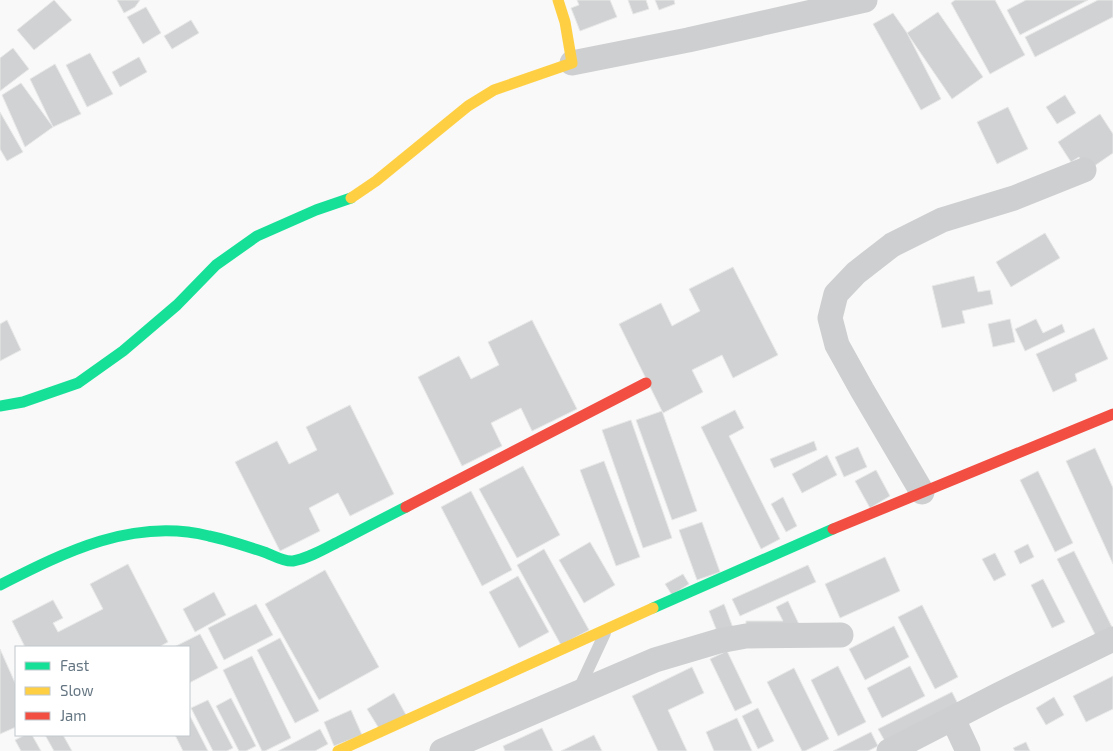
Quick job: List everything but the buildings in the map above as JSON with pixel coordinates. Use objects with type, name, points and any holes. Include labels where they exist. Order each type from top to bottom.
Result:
[{"type":"street","points":[[558,0],[565,22],[572,63]]},
{"type":"street","points":[[0,406],[23,402],[78,383],[123,351],[177,305],[216,265],[257,236],[316,210],[353,197],[376,181],[468,106],[494,90],[572,63],[688,40],[865,0]]},
{"type":"street","points":[[922,492],[837,345],[830,318],[836,294],[856,274],[892,245],[942,220],[1014,198],[1084,170]]},
{"type":"street","points":[[0,584],[50,559],[103,538],[136,531],[163,529],[192,532],[248,547],[289,561],[318,552],[646,383]]},
{"type":"street","points":[[338,751],[823,533],[1113,414]]},
{"type":"street","points":[[442,751],[655,660],[720,641],[746,636],[841,635]]},
{"type":"street","points":[[889,751],[1113,639]]},
{"type":"street","points":[[953,719],[968,751]]},
{"type":"lane","points":[[577,694],[606,630]]},
{"type":"traffic: fast","points":[[0,406],[23,402],[78,383],[123,351],[177,305],[216,265],[257,236],[316,210],[351,198]]},
{"type":"traffic: fast","points":[[0,585],[75,550],[127,534],[154,531],[181,531],[209,536],[293,561],[306,558],[406,507]]},
{"type":"traffic: fast","points":[[653,608],[833,529]]},
{"type":"traffic: slow","points":[[351,198],[376,181],[468,106],[494,90],[572,63],[565,22],[558,0]]},
{"type":"traffic: slow","points":[[338,751],[653,608]]},
{"type":"traffic: jam","points":[[406,507],[646,383]]},
{"type":"traffic: jam","points":[[833,529],[1113,414]]}]
